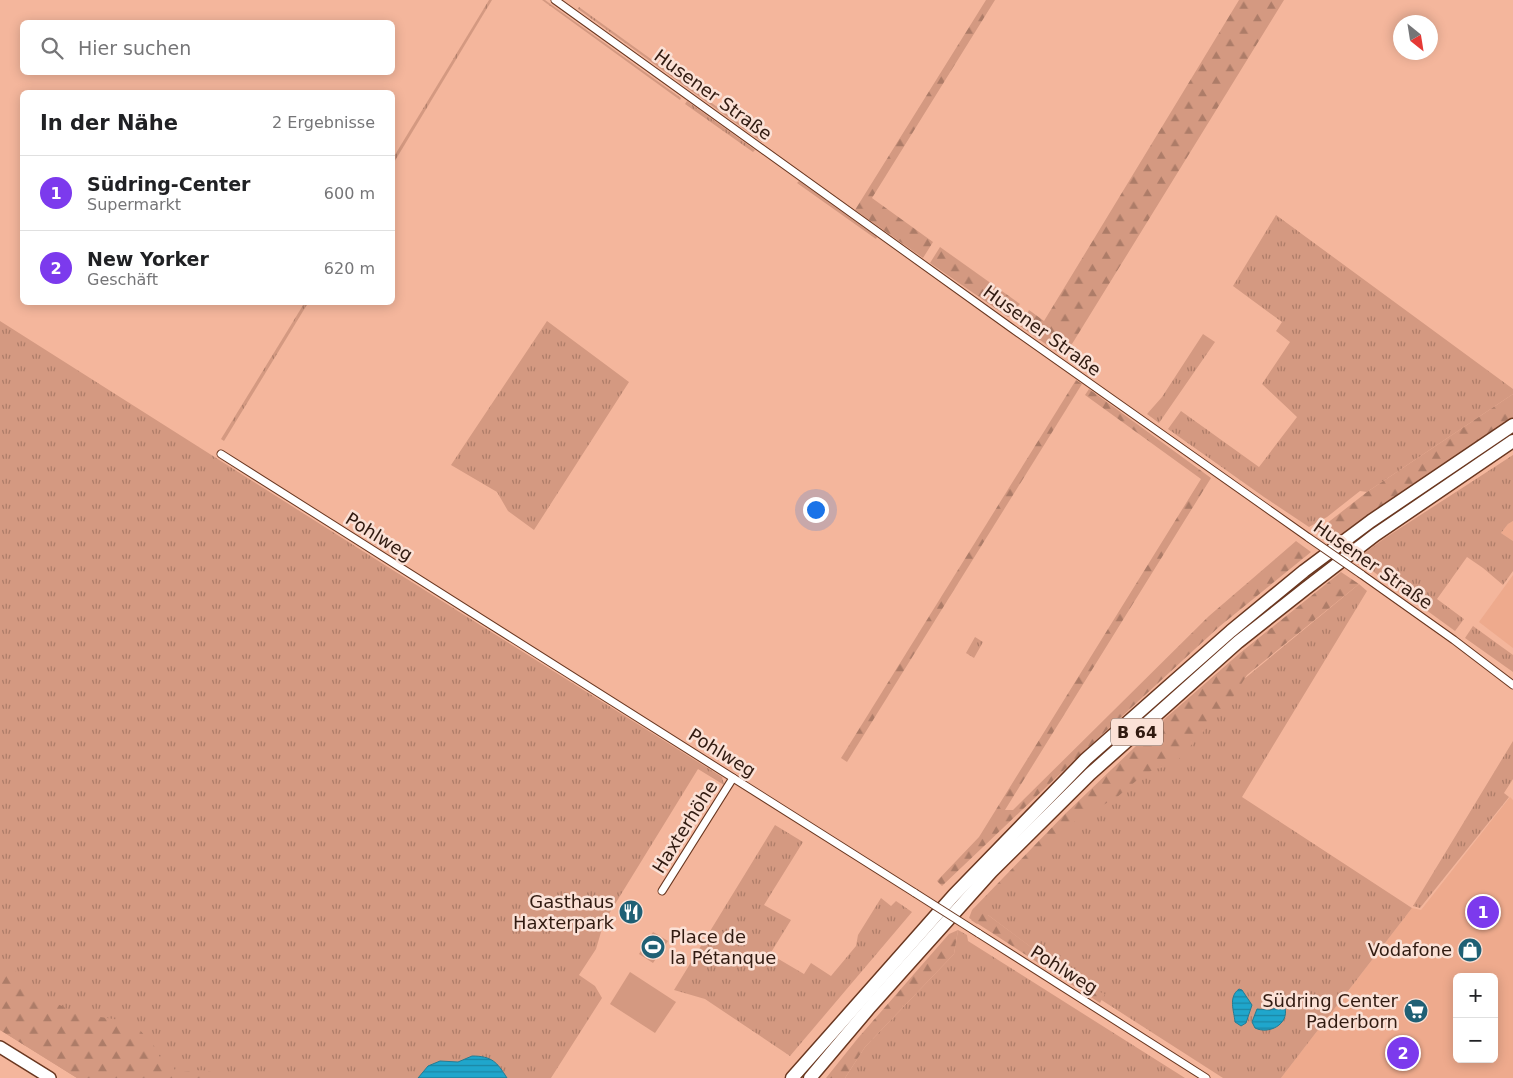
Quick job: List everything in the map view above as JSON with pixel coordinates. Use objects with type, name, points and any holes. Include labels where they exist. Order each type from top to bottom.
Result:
[{"type":"highway","name":"B 64","points":[[792,1078],[954,894],[1086,759],[1231,631],[1304,571],[1371,521],[1513,425]]},
{"type":"highway","name":"B 64","points":[[810,1078],[870,1007],[991,872],[1090,774],[1238,642],[1311,584],[1375,536],[1513,441]]},
{"type":"main road","points":[[0,1046],[50,1078]]},
{"type":"street","name":"Husener Straße","points":[[555,0],[1018,332],[1454,640],[1513,685]]},
{"type":"street","name":"Pohlweg","points":[[221,454],[1206,1078]]},
{"type":"street","name":"Haxterhöhe","points":[[662,891],[734,778]]},
{"type":"shaded area","points":[[1513,521],[1513,541],[1501,533]]},
{"type":"shaded area","points":[[1513,575],[1513,648],[1479,622]]},
{"type":"shaded area","points":[[1510,797],[1513,800],[1513,1078],[1281,1078],[1412,908],[1421,910]]},
{"type":"green space","points":[[489,0],[492,0],[395,161],[395,155]]},
{"type":"green space","points":[[542,0],[545,0],[681,98],[680,100]]},
{"type":"green space","points":[[986,0],[995,0],[872,198],[933,242],[923,258],[855,210]]},
{"type":"green space","points":[[1239,0],[1284,0],[1064,357],[1020,326],[1029,310],[1044,321]]},
{"type":"green space","points":[[579,7],[763,140],[762,142],[578,9]]},
{"type":"green space","points":[[687,101],[755,150],[753,152],[685,104]]},
{"type":"green space","points":[[799,181],[877,237],[876,239],[797,183]]},
{"type":"green space","points":[[1276,215],[1513,389],[1513,394],[1367,492],[1360,491],[1327,517],[1309,527],[1168,429],[1181,411],[1259,467],[1297,417],[1262,384],[1290,342],[1276,331],[1282,322],[1233,286]]},
{"type":"green space","points":[[940,247],[1020,304],[1008,317],[930,263]]},
{"type":"green space","points":[[303,305],[307,305],[224,441],[221,439]]},
{"type":"green space","points":[[0,321],[722,777],[724,785],[698,769],[604,922],[596,949],[579,975],[595,986],[602,998],[551,1078],[77,1078],[0,1030]]},
{"type":"green space","points":[[547,321],[629,382],[534,530],[508,511],[497,492],[451,465]]},
{"type":"green space","points":[[1203,334],[1215,342],[1159,423],[1147,414],[1162,397]]},
{"type":"green space","points":[[1076,380],[1082,384],[847,762],[841,758]]},
{"type":"green space","points":[[1089,389],[1211,478],[1005,810],[1013,810],[1209,616],[1296,541],[1311,552],[1220,626],[942,886],[937,881],[979,837],[1201,479],[1085,395]]},
{"type":"green space","points":[[1513,394],[1513,418],[1369,514],[1331,542],[1317,531],[1367,492]]},
{"type":"green space","points":[[1513,455],[1513,521],[1501,533],[1513,541],[1513,571],[1503,585],[1467,557],[1437,599],[1464,619],[1455,631],[1356,559],[1385,538]]},
{"type":"green space","points":[[1341,572],[1359,584],[1247,675],[1230,702],[1177,761],[1169,766],[1155,769],[1143,775],[1116,798],[1077,819],[984,910],[988,915],[1082,985],[1105,994],[1100,1003],[969,918],[972,910],[1065,814],[1160,723],[1240,653]]},
{"type":"green space","points":[[1359,584],[1367,591],[1242,797],[1412,908],[1281,1078],[1223,1078],[1103,1001],[988,915],[977,924],[971,920],[1077,817]]},
{"type":"green space","points":[[1473,626],[1513,655],[1513,672],[1465,638]]},
{"type":"green space","points":[[975,637],[983,642],[974,658],[966,653]]},
{"type":"green space","points":[[1513,741],[1513,779],[1504,793],[1509,797],[1420,908],[1413,906]]},
{"type":"green space","points":[[775,825],[803,842],[764,905],[791,920],[770,954],[804,974],[811,963],[831,976],[856,946],[858,935],[881,898],[891,906],[896,901],[912,912],[790,1056],[705,999],[674,990]]},
{"type":"green space","points":[[958,930],[967,935],[968,941],[1185,1078],[845,1078],[865,1047],[954,954]]},
{"type":"green space","points":[[958,930],[954,954],[865,1047],[845,1078],[826,1078],[858,1038],[949,934]]},
{"type":"green space","name":"Place de la Pétanque","points":[[653,932],[668,941],[653,963],[639,954]]},
{"type":"green space","points":[[0,968],[16,971],[19,984],[32,993],[74,1013],[120,1020],[138,1028],[155,1047],[159,1056],[171,1064],[177,1073],[196,1070],[207,1071],[224,1078],[77,1078],[0,1030]]},
{"type":"green space","points":[[630,972],[676,1002],[655,1033],[610,1004]]},
{"type":"water","points":[[1239,989],[1242,990],[1252,1005],[1246,1023],[1241,1026],[1235,1022],[1232,1004],[1234,996]]},
{"type":"water","points":[[1281,1006],[1285,1008],[1285,1014],[1284,1019],[1277,1027],[1266,1030],[1255,1028],[1252,1022],[1257,1009],[1270,1010]]},
{"type":"water","points":[[472,1056],[484,1057],[493,1061],[507,1078],[418,1078],[428,1066],[440,1061],[458,1062]]},
{"type":"place","name":"Gasthaus Haxterpark","points":[[631,912]]},
{"type":"place","name":"Südring-Center","points":[[1483,912]]},
{"type":"place","name":"Place de la Pétanque","points":[[653,947]]},
{"type":"place","name":"Vodafone","points":[[1470,950]]},
{"type":"place","name":"Südring Center Paderborn","points":[[1416,1011]]},
{"type":"place","name":"New Yorker","points":[[1403,1053]]}]
